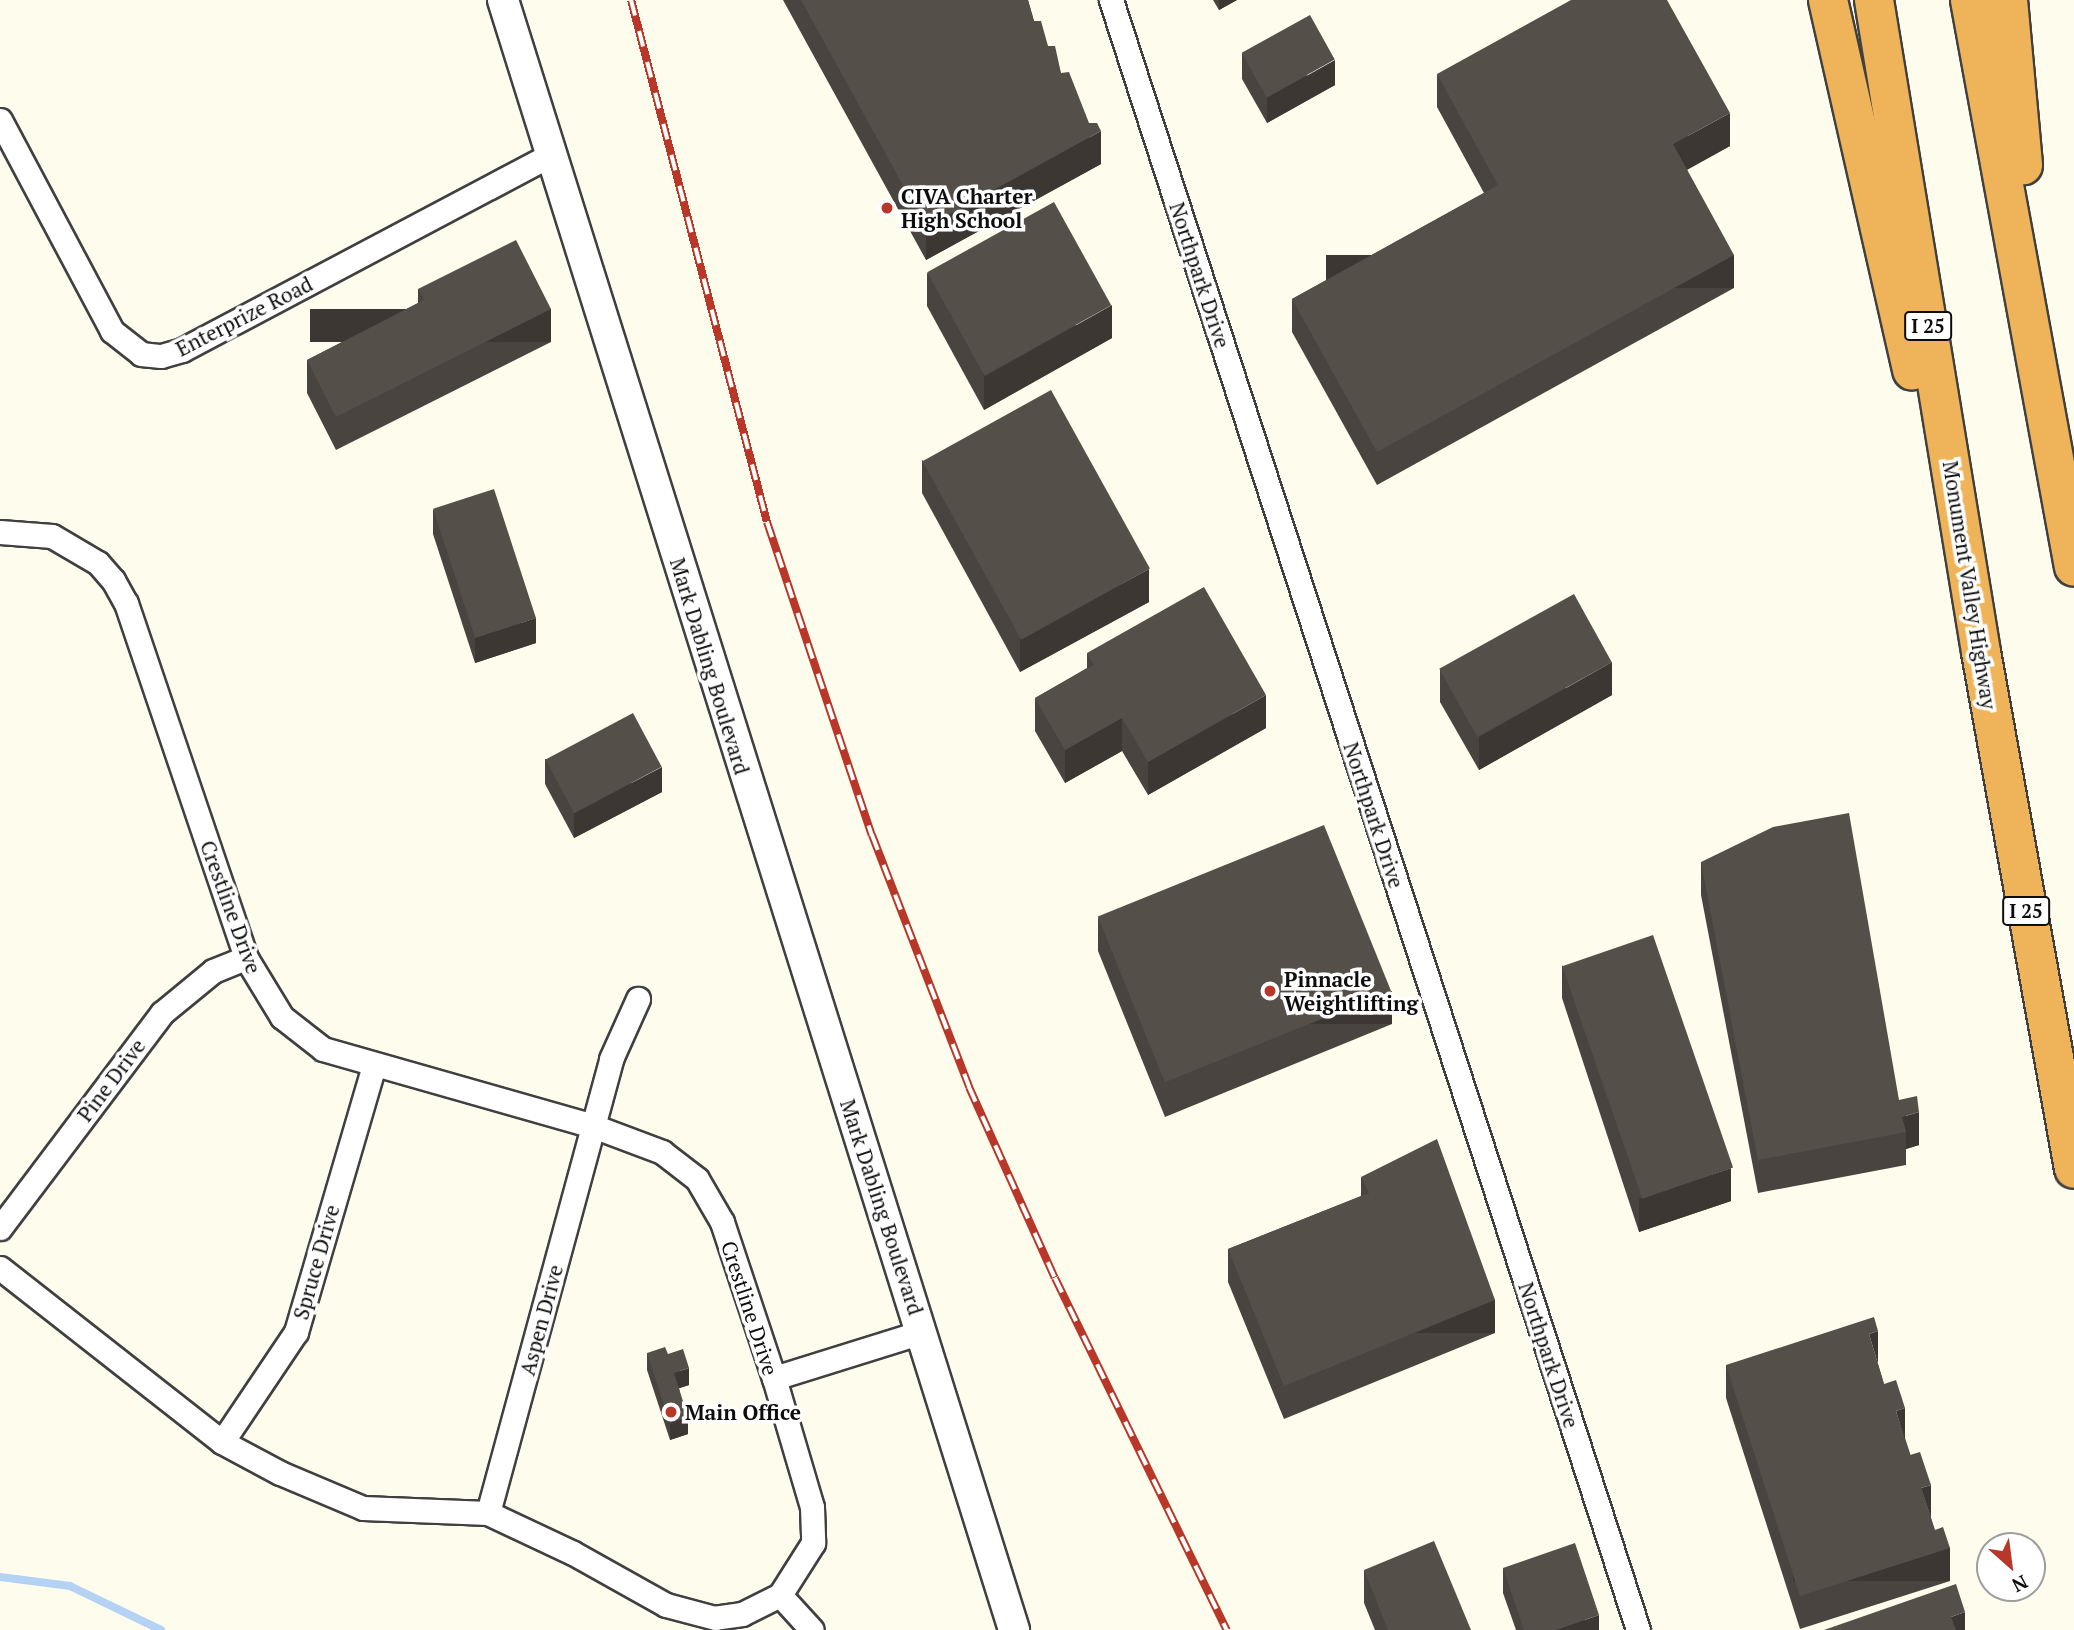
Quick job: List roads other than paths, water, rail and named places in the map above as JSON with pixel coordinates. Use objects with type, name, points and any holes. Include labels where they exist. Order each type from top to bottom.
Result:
[{"type":"highway","points":[[1828,0],[1899,318],[1981,652]]},
{"type":"highway","name":"Monument Valley Highway","points":[[1874,0],[1981,652],[2074,1169]]},
{"type":"highway","points":[[1970,0],[2074,567]]},
{"type":"highway","points":[[2008,0],[2044,401]]},
{"type":"street","name":"Mark Dabling Boulevard","points":[[503,0],[1014,1630]]},
{"type":"street","name":"Northpark Drive","points":[[1111,0],[1638,1630]]},
{"type":"street","name":"Enterprize Road","points":[[0,120],[112,331],[141,354],[161,356],[182,350],[551,155]]},
{"type":"street","name":"Crestline Drive","points":[[0,532],[52,536],[98,563],[113,580],[125,603],[246,958],[266,998],[302,1035],[323,1049],[593,1126],[662,1152],[683,1165],[710,1196],[774,1378],[815,1525],[813,1543],[780,1595]]},
{"type":"street","name":"Pine Drive","points":[[0,1228],[162,1013],[213,971],[246,958]]},
{"type":"street","name":"Aspen Drive","points":[[488,1513],[611,1059],[638,999]]},
{"type":"street","name":"Spruce Drive","points":[[222,1442],[296,1332],[374,1065]]},
{"type":"street","points":[[0,1268],[222,1442],[280,1473],[363,1507],[488,1513],[573,1553],[666,1605],[692,1614],[715,1618],[743,1614],[780,1595],[812,1630]]},
{"type":"street","name":"Mark Dabling Boulevard","points":[[774,1378],[922,1332]]},
{"type":"waterway","points":[[0,1577],[70,1586],[161,1630]]},
{"type":"railway","points":[[631,0],[767,522],[872,835],[969,1087],[1055,1278],[1227,1630]]},
{"type":"place","name":"CIVA Charter High School","points":[[887,208]]},
{"type":"place","name":"Pinnacle Weightlifting","points":[[1270,991]]},
{"type":"place","name":"Main Office","points":[[671,1412]]}]
